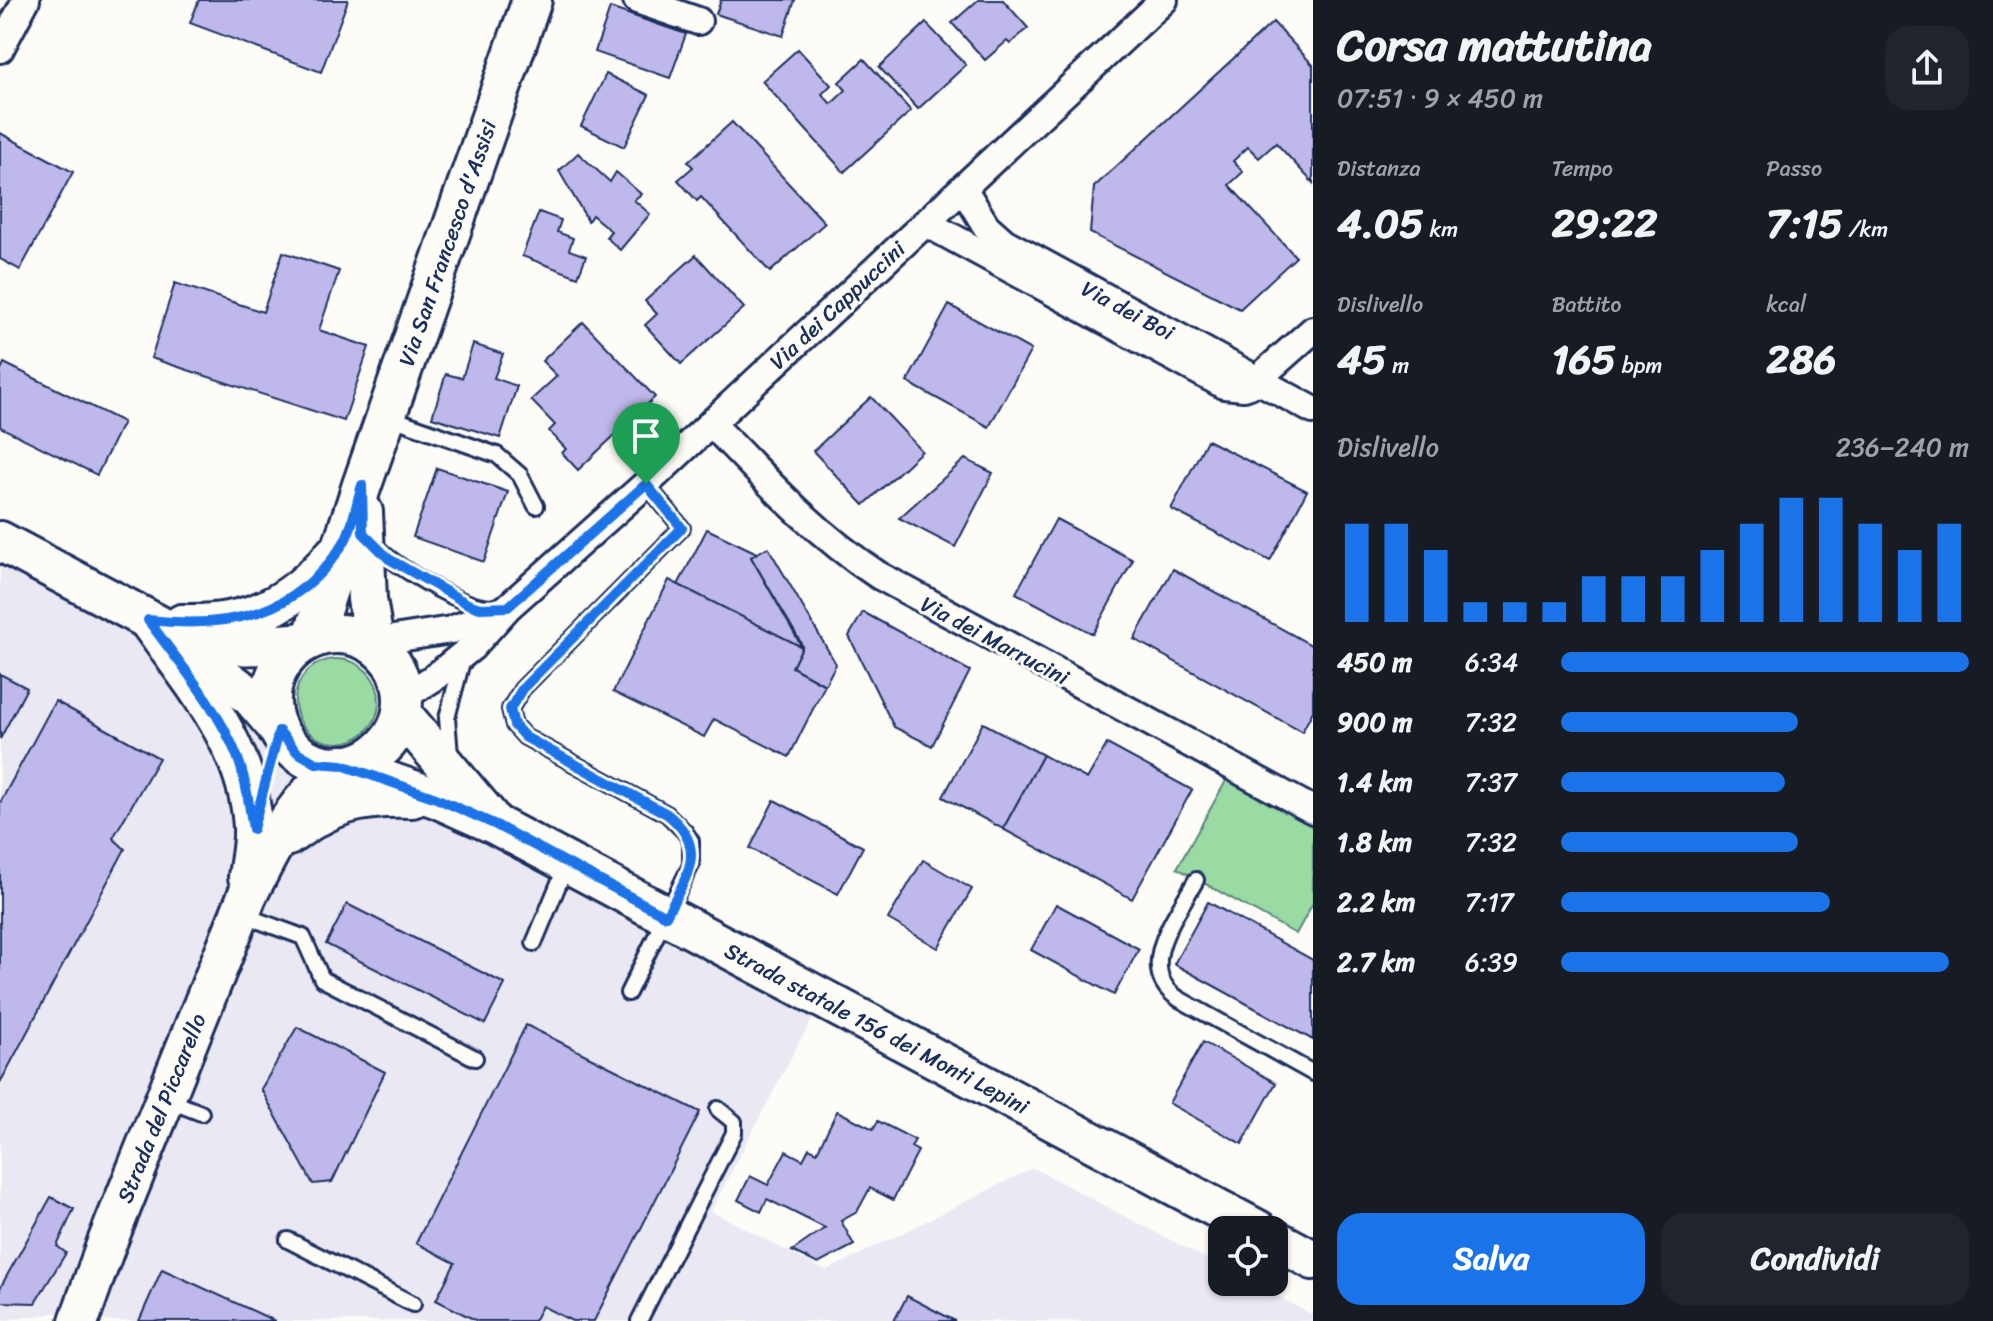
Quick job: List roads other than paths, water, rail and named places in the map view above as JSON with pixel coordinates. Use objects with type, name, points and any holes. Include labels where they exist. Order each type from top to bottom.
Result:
[{"type":"street","points":[[0,49],[26,0]]},
{"type":"street","name":"Via San Francesco d'Assisi","points":[[308,641],[354,538],[362,485],[532,0]]},
{"type":"street","points":[[637,0],[698,21]]},
{"type":"street","name":"Via dei Cappuccini","points":[[402,706],[464,654],[508,607],[646,484],[1164,0]]},
{"type":"street","name":"Via dei Boi","points":[[963,188],[986,226],[1004,242],[1246,383],[1313,410]]},
{"type":"street","name":"Via dei Boi","points":[[926,223],[1214,381],[1246,383]]},
{"type":"street","points":[[1246,383],[1313,330]]},
{"type":"street","name":"Via dei Marrucini","points":[[711,423],[800,515],[841,550],[878,575],[1313,810]]},
{"type":"street","name":"Via San Francesco d'Assisi","points":[[148,620],[207,623],[238,619],[271,608],[302,590],[354,538]]},
{"type":"street","name":"Via San Francesco d'Assisi","points":[[354,538],[374,642]]},
{"type":"street","points":[[0,541],[179,636],[214,644],[259,646],[341,634],[374,642]]},
{"type":"street","name":"Via dei Cappuccini","points":[[374,642],[451,630],[508,607]]},
{"type":"street","points":[[148,620],[210,706],[228,737],[263,838]]},
{"type":"street","name":"Strada statale 156 dei Monti Lepini","points":[[148,620],[251,697],[297,752],[316,763],[342,765],[449,792],[496,825],[567,864],[1232,1216]]},
{"type":"street","points":[[277,729],[270,699],[276,674],[290,653],[308,641]]},
{"type":"street","name":"Strada statale 156 dei Monti Lepini","points":[[374,642],[399,679],[402,706],[449,792]]},
{"type":"street","points":[[342,765],[364,760],[376,752],[394,733],[402,706]]},
{"type":"street","name":"Strada del Piccarello","points":[[79,1321],[106,1245],[243,905],[263,838],[277,729]]},
{"type":"street","name":"Strada del Piccarello","points":[[263,838],[309,792],[342,765]]},
{"type":"street","name":"Strada del Piccarello","points":[[263,838],[343,803],[377,797],[449,792]]},
{"type":"street","points":[[1288,1247],[1313,1260]]},
{"type":"lane","points":[[386,416],[497,455],[520,475],[536,506]]},
{"type":"lane","points":[[628,993],[691,865],[691,841],[667,814],[525,737],[514,725],[510,709],[522,689],[682,528],[646,484]]},
{"type":"lane","points":[[354,538],[457,599],[480,608],[508,607]]},
{"type":"lane","points":[[449,792],[453,766],[446,733],[451,698],[464,654]]},
{"type":"lane","points":[[534,943],[567,864]]},
{"type":"lane","points":[[1196,880],[1159,953],[1158,974],[1163,985],[1179,999],[1313,1073]]},
{"type":"lane","points":[[243,905],[303,937],[322,979],[475,1058]]},
{"type":"lane","points":[[165,1099],[201,1113]]},
{"type":"lane","points":[[639,1321],[734,1133],[734,1122],[718,1109]]},
{"type":"lane","points":[[288,1240],[413,1304]]}]
